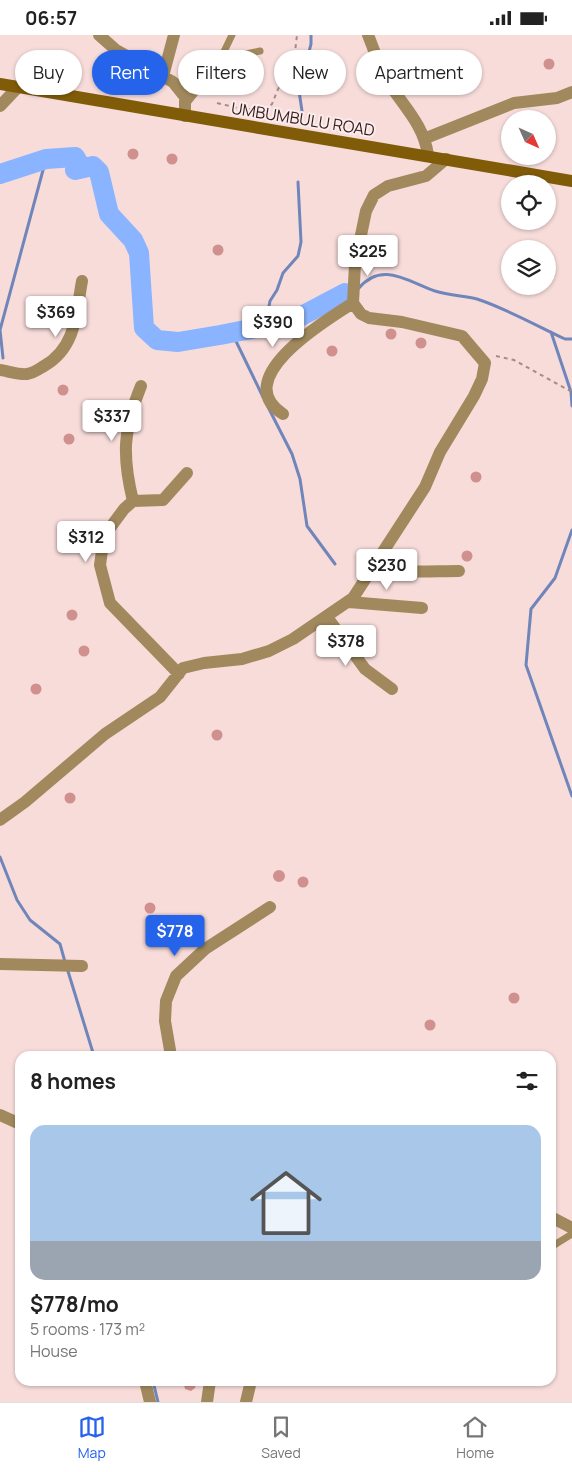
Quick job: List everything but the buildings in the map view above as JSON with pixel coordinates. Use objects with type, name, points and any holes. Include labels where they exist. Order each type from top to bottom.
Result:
[{"type":"main road","name":"UMBUMBULU ROAD","points":[[0,84],[15,86]]},
{"type":"main road","name":"UMBUMBULU ROAD","points":[[79,95],[186,109],[572,181]]},
{"type":"street","points":[[98,35],[116,50]]},
{"type":"street","points":[[168,57],[174,35]]},
{"type":"street","points":[[368,35],[390,84],[421,128],[426,139],[428,155]]},
{"type":"street","points":[[168,80],[180,89],[186,109]]},
{"type":"street","points":[[0,106],[15,90]]},
{"type":"street","points":[[426,139],[514,103],[524,100],[557,98],[572,92]]},
{"type":"street","points":[[0,820],[25,802],[105,734],[160,697],[183,668],[192,665],[242,659],[269,651],[293,639],[349,602],[375,567],[409,513],[440,452],[474,396],[482,379],[485,363],[462,336],[402,322],[369,318],[358,311],[353,303],[355,264],[366,211],[374,195],[388,186],[426,176],[446,159]]},
{"type":"street","points":[[0,370],[26,374],[35,372],[57,357],[68,345],[73,333],[82,281]]},
{"type":"street","points":[[283,414],[270,403],[267,395],[267,386],[272,371],[308,333],[353,303]]},
{"type":"street","points":[[133,501],[126,472],[125,448],[128,421],[141,387]]},
{"type":"street","points":[[179,674],[110,603],[100,574],[100,556],[104,536],[124,509],[133,501],[163,500],[187,473]]},
{"type":"street","points":[[375,567],[395,572],[459,571]]},
{"type":"street","points":[[349,602],[422,609]]},
{"type":"street","points":[[327,617],[365,669],[392,689]]},
{"type":"street","points":[[170,1051],[165,1021],[166,1001],[176,975],[205,949],[270,907]]},
{"type":"street","points":[[0,964],[82,966]]},
{"type":"street","points":[[0,1115],[15,1122]]},
{"type":"street","points":[[556,1220],[572,1228]]},
{"type":"street","points":[[146,1386],[150,1402]]},
{"type":"street","points":[[206,1402],[209,1386]]},
{"type":"street","points":[[246,1402],[250,1386]]},
{"type":"lane","points":[[225,50],[232,35]]},
{"type":"lane","points":[[186,109],[196,95]]},
{"type":"lane","points":[[556,1244],[572,1235]]},
{"type":"path","points":[[218,103],[247,110],[264,110],[268,108],[272,104],[278,89],[293,69],[297,35]]},
{"type":"path","points":[[477,352],[514,360],[572,392]]},
{"type":"waterway","points":[[302,111],[299,91],[311,44],[311,35]]},
{"type":"waterway","points":[[0,174],[46,159],[75,157],[78,162],[75,170],[93,166],[99,172],[109,214],[133,240],[139,253],[144,328],[157,340],[178,342],[292,321],[345,293]]},
{"type":"waterway","points":[[3,358],[0,330],[46,159]]},
{"type":"waterway","points":[[265,327],[270,301],[277,290],[283,273],[298,256],[301,242],[298,182]]},
{"type":"waterway","points":[[358,289],[367,280],[376,276],[395,276],[445,294],[477,299],[510,312],[565,339],[572,339]]},
{"type":"waterway","points":[[551,332],[571,392],[572,406]]},
{"type":"waterway","points":[[232,333],[263,397]]},
{"type":"waterway","points":[[267,405],[292,454],[300,479],[307,526],[335,564]]},
{"type":"waterway","points":[[572,530],[555,578],[531,609],[526,665],[572,796]]},
{"type":"waterway","points":[[0,857],[17,900],[30,920],[60,944],[65,962]]},
{"type":"waterway","points":[[67,968],[92,1051]]},
{"type":"waterway","points":[[154,1386],[158,1402]]}]
